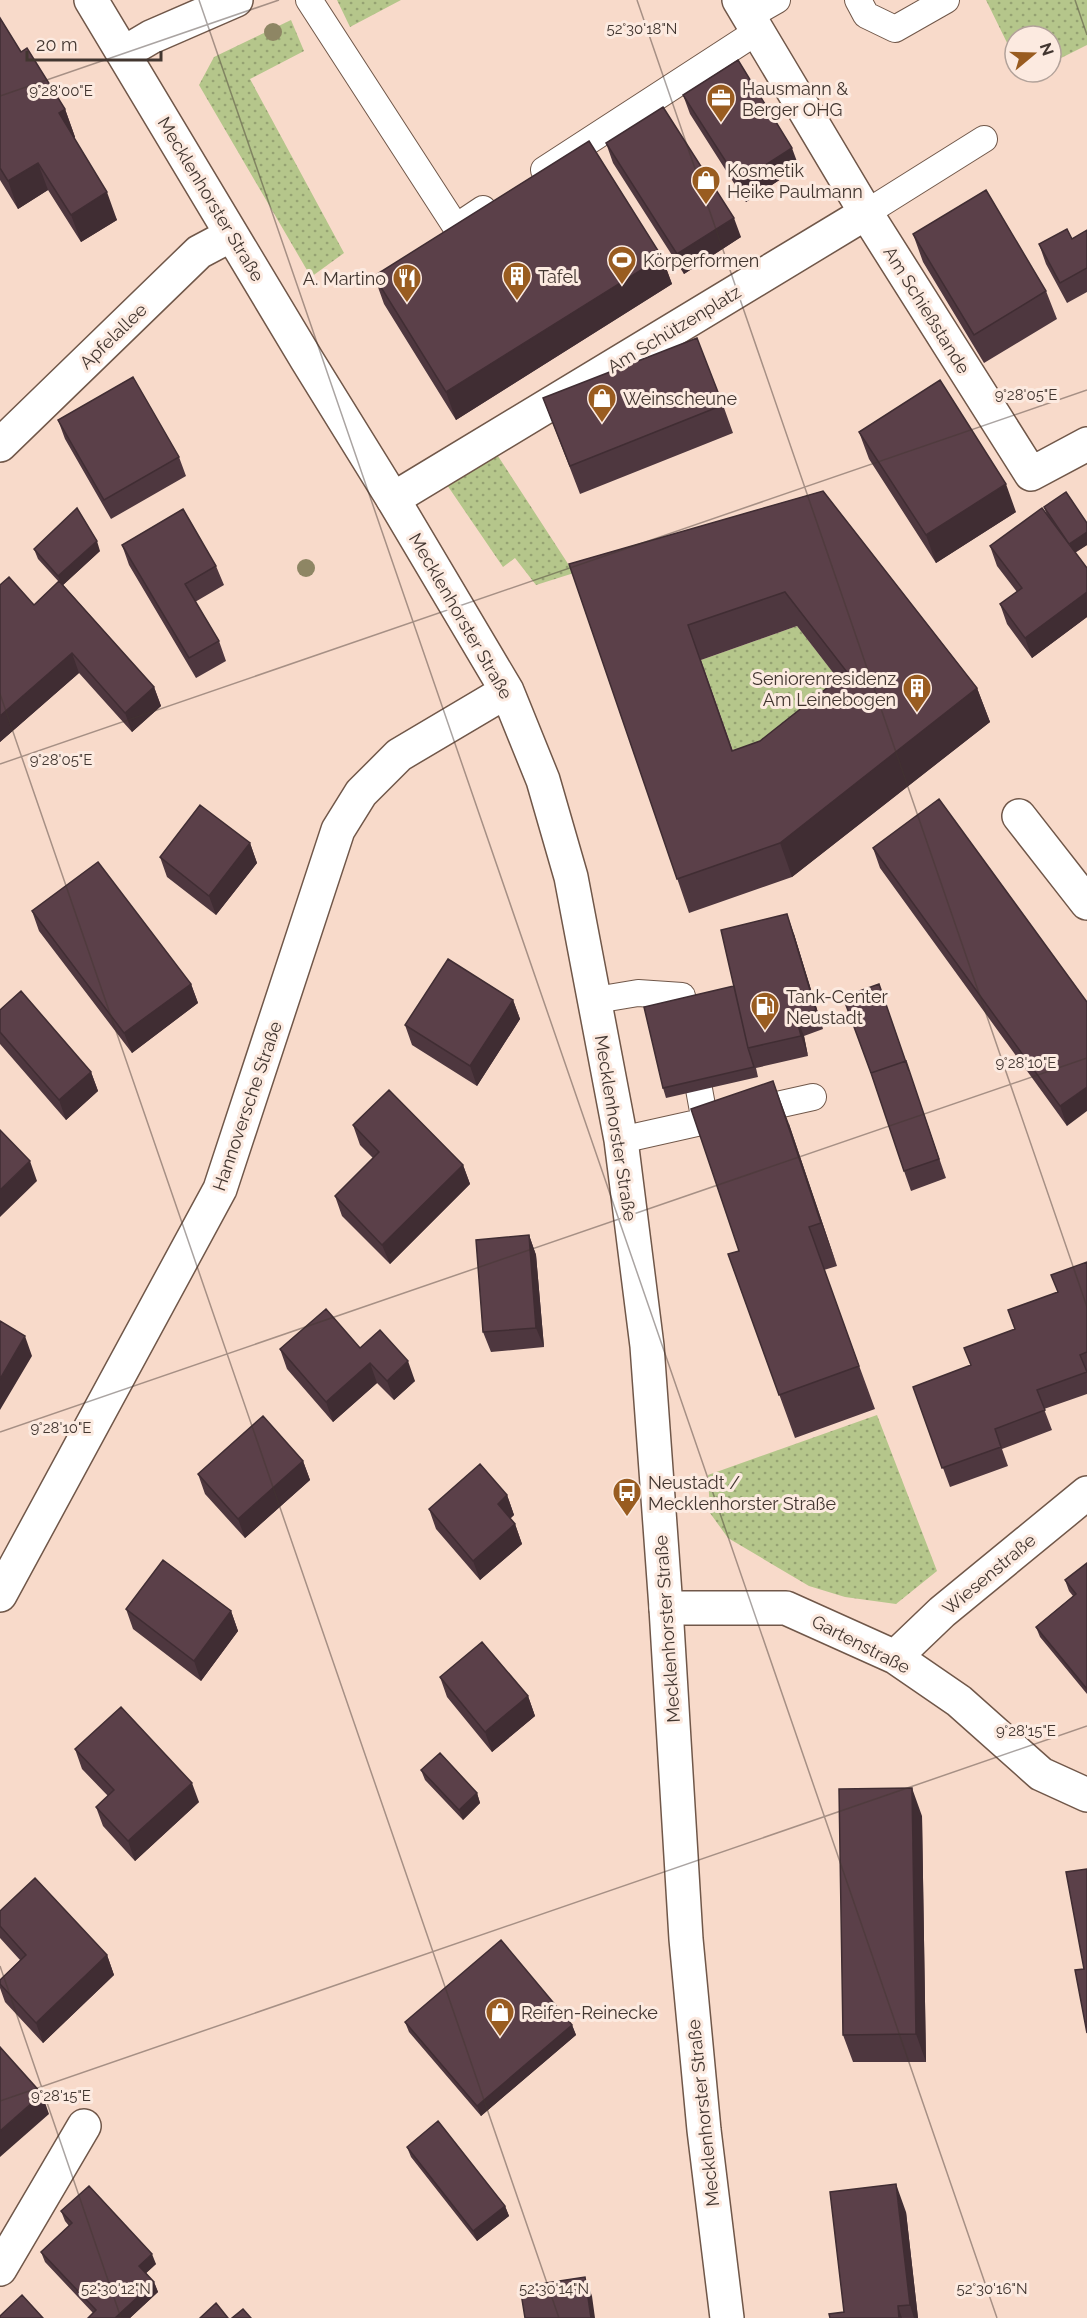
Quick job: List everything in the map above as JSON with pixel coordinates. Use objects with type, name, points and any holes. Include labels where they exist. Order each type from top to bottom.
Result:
[{"type":"main road","name":"Mecklenhorster Straße","points":[[91,0],[507,691],[543,780],[571,877],[621,1140],[647,1346],[687,1950],[704,2130],[727,2318]]},
{"type":"main road","points":[[124,53],[151,37],[236,0]]},
{"type":"main road","points":[[749,16],[866,213]]},
{"type":"main road","name":"Am Schießstande","points":[[866,213],[1031,474],[1087,444]]},
{"type":"main road","name":"Am Schützenplatz","points":[[393,499],[866,213]]},
{"type":"main road","name":"Apfelallee","points":[[0,445],[199,252],[231,234]]},
{"type":"main road","name":"Hannoversche Straße","points":[[0,1595],[220,1189],[338,830],[361,793],[399,755],[507,691]]},
{"type":"main road","points":[[1019,816],[1087,903]]},
{"type":"main road","name":"Wiesenstraße","points":[[895,1657],[942,1612],[1087,1493]]},
{"type":"main road","name":"Gartenstraße","points":[[666,1608],[786,1608],[895,1657],[958,1701],[1041,1774],[1087,1796]]},
{"type":"main road","points":[[0,2269],[84,2126]]},
{"type":"lane","points":[[309,0],[456,227],[514,189],[749,16],[777,0]]},
{"type":"lane","points":[[858,0],[866,15],[894,29],[946,0]]},
{"type":"lane","points":[[866,213],[984,139]]},
{"type":"lane","points":[[596,1000],[638,993],[682,996],[705,1122]]},
{"type":"lane","points":[[621,1140],[813,1097]]},
{"type":"green space","points":[[337,0],[401,0],[350,27]]},
{"type":"green space","points":[[986,0],[1087,0],[1087,45],[1063,57],[1063,24],[1003,24],[1003,35]]},
{"type":"green space","points":[[291,20],[304,51],[250,79],[344,253],[311,277],[199,85],[214,57]]},
{"type":"green space","points":[[496,453],[574,573],[536,585],[515,558],[503,567],[445,482]]},
{"type":"green space","points":[[797,626],[860,707],[745,785],[701,660]]},
{"type":"green space","points":[[877,1415],[937,1571],[896,1604],[845,1597],[809,1586],[728,1538],[710,1513],[708,1475]]},
{"type":"building","points":[[0,18],[21,52],[27,48],[65,109],[59,113],[107,192],[71,215],[38,163],[8,181],[0,168]]},
{"type":"building","points":[[738,60],[792,148],[739,182],[683,95]]},
{"type":"building","points":[[663,107],[734,218],[677,254],[606,143]]},
{"type":"building","points":[[589,141],[662,257],[446,392],[374,276]]},
{"type":"building","points":[[986,190],[1046,291],[974,335],[913,234]]},
{"type":"building","points":[[1067,229],[1072,239],[1087,230],[1087,268],[1060,283],[1039,244]]},
{"type":"building","points":[[697,338],[723,405],[570,466],[543,398]]},
{"type":"building","points":[[133,377],[179,457],[104,500],[58,420]]},
{"type":"building","points":[[940,380],[1006,484],[926,535],[859,432]]},
{"type":"building","name":"Seniorenresidenz Am Leinebogen","points":[[823,491],[977,688],[780,843],[677,879],[569,564]],"holes":[[[785,592],[847,672],[760,741],[732,751],[688,625]]]},
{"type":"building","points":[[1066,492],[1087,523],[1087,532],[1069,544],[1044,507]]},
{"type":"building","points":[[77,508],[97,541],[58,576],[34,549]]},
{"type":"building","points":[[1042,508],[1087,568],[1087,592],[1025,638],[1000,604],[1022,588],[990,546]]},
{"type":"building","points":[[183,509],[216,566],[185,584],[219,641],[189,658],[122,545]]},
{"type":"building","points":[[9,577],[34,605],[59,581],[154,687],[125,713],[72,653],[0,716],[0,585]]},
{"type":"building","points":[[939,799],[1087,1002],[1087,1087],[1060,1106],[873,848]]},
{"type":"building","points":[[200,805],[250,843],[209,896],[160,857]]},
{"type":"building","points":[[98,862],[191,984],[124,1033],[32,911]]},
{"type":"building","points":[[787,914],[816,1010],[796,1016],[801,1036],[748,1048],[721,930]]},
{"type":"building","points":[[448,959],[513,1000],[470,1066],[405,1025]]},
{"type":"building","points":[[879,984],[906,1061],[871,1073],[843,997]]},
{"type":"building","points":[[734,986],[754,1067],[663,1088],[644,1007]]},
{"type":"building","points":[[21,991],[91,1072],[59,1100],[0,1032],[0,1010]]},
{"type":"building","points":[[906,1061],[939,1159],[904,1171],[871,1073]]},
{"type":"building","points":[[773,1081],[821,1223],[809,1227],[859,1366],[779,1395],[728,1254],[739,1251],[691,1109]]},
{"type":"building","points":[[389,1090],[463,1165],[382,1245],[335,1196],[379,1152],[353,1125]]},
{"type":"building","points":[[0,1130],[30,1161],[0,1190]]},
{"type":"building","points":[[529,1235],[536,1328],[483,1332],[476,1240]]},
{"type":"building","points":[[1087,1262],[1087,1352],[1080,1355],[1087,1372],[1037,1390],[1045,1410],[995,1429],[1001,1447],[942,1468],[913,1387],[971,1365],[964,1348],[1015,1329],[1008,1310],[1058,1292],[1051,1275]]},
{"type":"building","points":[[326,1309],[360,1348],[380,1330],[408,1361],[387,1381],[370,1363],[326,1402],[280,1349]]},
{"type":"building","points":[[0,1321],[25,1336],[0,1379]]},
{"type":"building","points":[[263,1416],[303,1461],[238,1519],[198,1474]]},
{"type":"building","points":[[480,1464],[507,1495],[498,1504],[515,1524],[473,1561],[429,1509]]},
{"type":"building","points":[[163,1560],[231,1611],[194,1661],[126,1609]]},
{"type":"building","points":[[1087,1563],[1087,1689],[1036,1627],[1076,1594],[1065,1580]]},
{"type":"building","points":[[482,1642],[528,1696],[485,1732],[440,1677]]},
{"type":"building","points":[[121,1707],[192,1783],[128,1841],[96,1807],[114,1790],[75,1749]]},
{"type":"building","points":[[440,1753],[477,1793],[459,1810],[421,1770]]},
{"type":"building","points":[[912,1788],[916,2034],[843,2035],[839,1789]]},
{"type":"building","points":[[1087,1869],[1087,2033],[1075,1970],[1084,1969],[1066,1872]]},
{"type":"building","points":[[35,1878],[107,1955],[36,2023],[0,1984],[0,1980],[26,1955],[0,1926],[0,1911]]},
{"type":"building","points":[[501,1940],[572,2025],[477,2106],[405,2022]]},
{"type":"building","points":[[0,2047],[42,2094],[0,2131]]},
{"type":"building","points":[[438,2121],[505,2206],[473,2231],[407,2147]]},
{"type":"building","points":[[896,2184],[910,2305],[898,2306],[899,2318],[830,2318],[829,2314],[844,2312],[830,2192]]},
{"type":"building","points":[[89,2186],[152,2254],[139,2266],[154,2282],[115,2318],[88,2318],[96,2310],[41,2252],[72,2223],[61,2211]]},
{"type":"building","points":[[585,2277],[591,2318],[525,2318],[520,2287]]},
{"type":"building","points":[[22,2295],[43,2318],[0,2318],[0,2316]]},
{"type":"building","points":[[216,2303],[228,2318],[200,2318]]},
{"type":"building","points":[[243,2309],[251,2318],[232,2318]]},
{"type":"place","name":"Hausmann & Berger OHG","points":[[721,124]]},
{"type":"place","name":"Kosmetik Heike Paulmann","points":[[706,206]]},
{"type":"place","name":"Körperformen","points":[[622,286]]},
{"type":"place","name":"Tafel","points":[[517,302]]},
{"type":"place","name":"A. Martino","points":[[407,304]]},
{"type":"place","name":"Weinscheune","points":[[602,424]]},
{"type":"place","name":"Seniorenresidenz Am Leinebogen","points":[[917,714]]},
{"type":"place","name":"Tank-Center Neustadt","points":[[765,1032]]},
{"type":"place","name":"Neustadt / Mecklenhorster Straße","points":[[627,1518]]},
{"type":"place","name":"Reifen-Reinecke","points":[[500,2038]]}]
